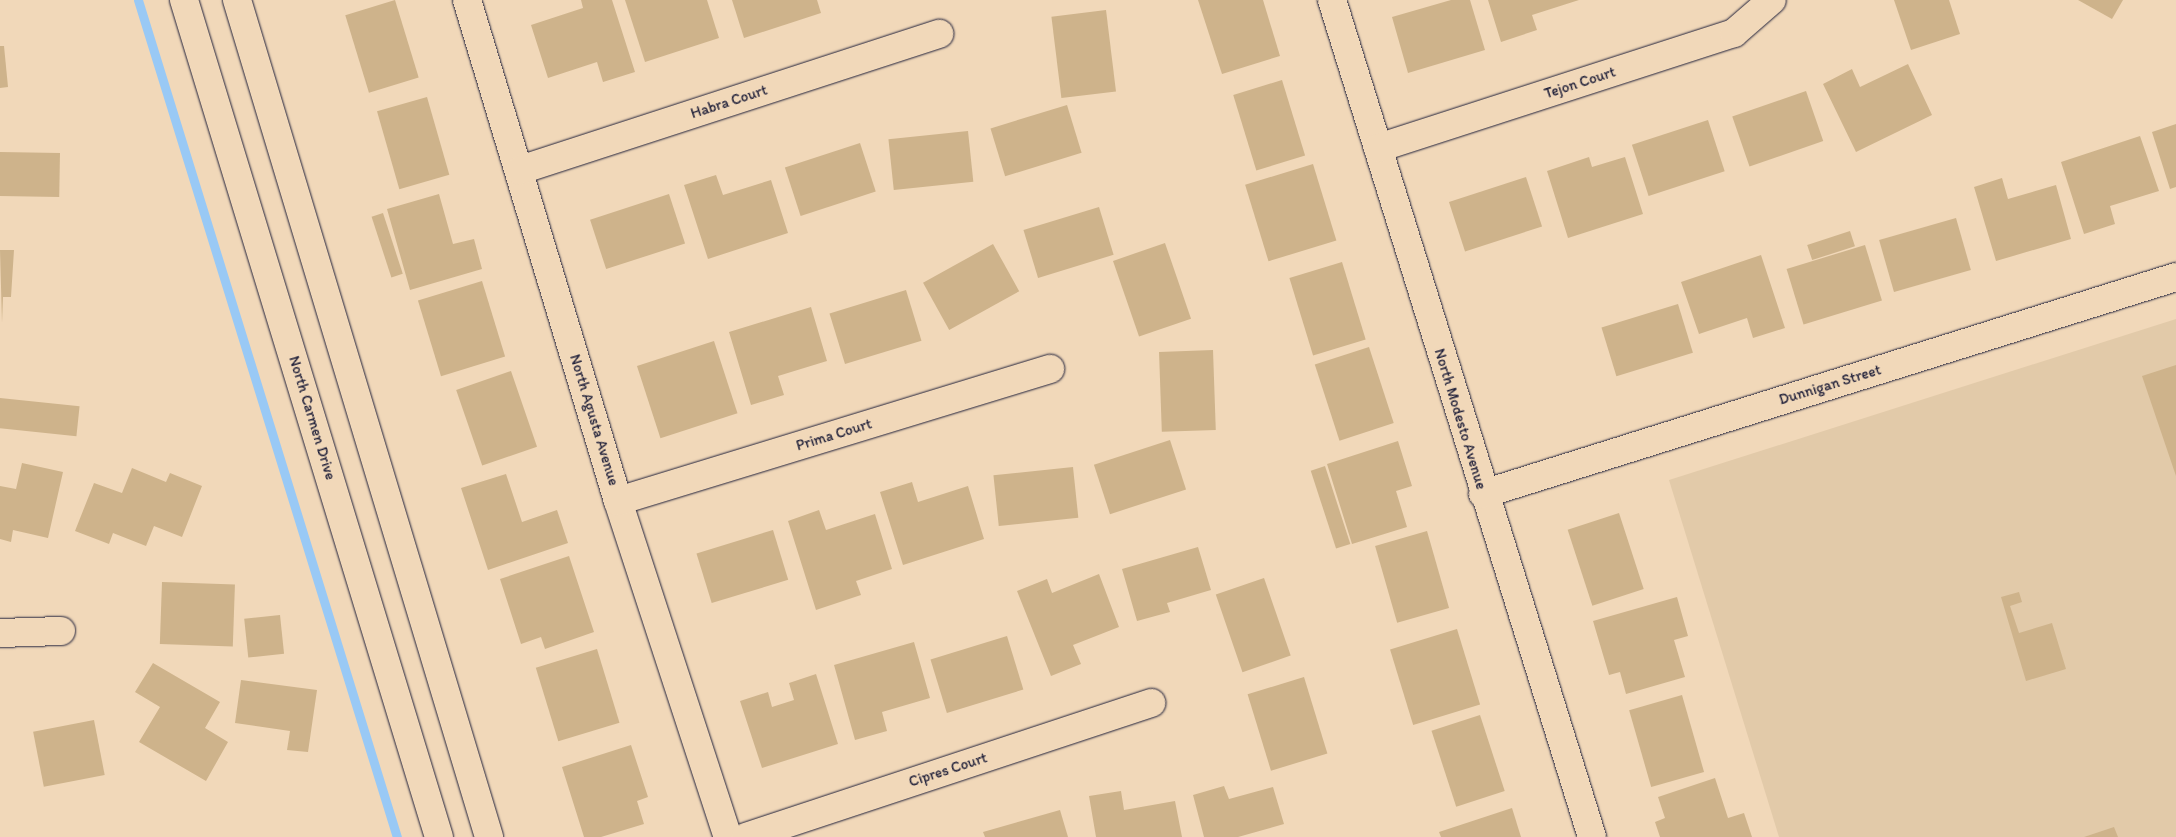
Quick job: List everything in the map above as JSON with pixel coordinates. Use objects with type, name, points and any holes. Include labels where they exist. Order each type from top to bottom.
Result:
[{"type":"street","name":"North Carmen Drive","points":[[184,0],[439,837]]},
{"type":"street","points":[[237,0],[489,837]]},
{"type":"street","name":"North Agusta Avenue","points":[[467,0],[520,170],[618,501],[728,837]]},
{"type":"street","name":"North Modesto Avenue","points":[[1332,0],[1483,494],[1592,837]]},
{"type":"street","name":"Tejon Court","points":[[1378,148],[1734,33],[1772,0]]},
{"type":"street","name":"Habra Court","points":[[520,170],[939,34]]},
{"type":"street","name":"Dunnigan Street","points":[[1483,494],[2176,276]]},
{"type":"street","name":"Prima Court","points":[[618,501],[1050,368]]},
{"type":"street","points":[[0,633],[61,631]]},
{"type":"street","name":"Cipres Court","points":[[746,837],[1151,703]]},
{"type":"shaded area","points":[[2176,319],[2176,837],[1779,837],[1669,480]]},
{"type":"building","points":[[395,0],[419,77],[369,93],[345,15]]},
{"type":"building","points":[[581,0],[612,0],[635,72],[603,82],[597,62],[548,78],[531,25],[583,8]]},
{"type":"building","points":[[625,0],[707,0],[719,38],[645,62]]},
{"type":"building","points":[[732,0],[817,0],[821,13],[744,38]]},
{"type":"building","points":[[1198,0],[1263,0],[1280,56],[1222,74]]},
{"type":"building","points":[[1451,0],[1470,0],[1485,50],[1408,73],[1392,17]]},
{"type":"building","points":[[1488,0],[1579,0],[1532,15],[1537,30],[1501,42]]},
{"type":"building","points":[[1894,0],[1949,0],[1960,34],[1911,50]]},
{"type":"building","points":[[2078,0],[2123,0],[2112,19]]},
{"type":"building","points":[[1106,10],[1116,91],[1061,98],[1051,17]]},
{"type":"building","points":[[0,46],[4,46],[8,87],[0,88]]},
{"type":"building","points":[[1908,64],[1932,115],[1856,152],[1823,84],[1852,69],[1860,87]]},
{"type":"building","points":[[1282,80],[1305,156],[1256,170],[1233,95]]},
{"type":"building","points":[[1806,91],[1823,141],[1750,167],[1732,116]]},
{"type":"building","points":[[427,97],[449,175],[399,189],[377,111]]},
{"type":"building","points":[[1067,105],[1082,153],[1005,176],[990,128]]},
{"type":"building","points":[[1708,120],[1725,171],[1649,196],[1632,145]]},
{"type":"building","points":[[2176,124],[2176,187],[2170,189],[2152,132]]},
{"type":"building","points":[[968,131],[973,182],[894,190],[888,139]]},
{"type":"building","points":[[2140,136],[2159,191],[2110,206],[2115,224],[2084,234],[2061,162]]},
{"type":"building","points":[[860,143],[876,192],[801,216],[785,167]]},
{"type":"building","points":[[0,152],[60,153],[59,197],[0,196]]},
{"type":"building","points":[[1589,157],[1592,167],[1625,157],[1643,214],[1568,238],[1547,171]]},
{"type":"building","points":[[1313,164],[1336,241],[1268,261],[1245,185]]},
{"type":"building","points":[[716,175],[723,195],[771,180],[788,233],[708,259],[684,185]]},
{"type":"building","points":[[1526,177],[1542,226],[1465,251],[1449,202]]},
{"type":"building","points":[[2002,178],[2008,199],[2056,185],[2071,239],[1996,261],[1974,187]]},
{"type":"building","points":[[439,194],[453,244],[474,239],[482,269],[410,290],[387,209]]},
{"type":"building","points":[[669,194],[685,243],[606,269],[590,220]]},
{"type":"building","points":[[1099,207],[1114,255],[1038,278],[1023,230]]},
{"type":"building","points":[[383,213],[403,274],[391,278],[372,217]]},
{"type":"building","points":[[1956,218],[1971,270],[1894,292],[1879,240]]},
{"type":"building","points":[[1850,231],[1855,246],[1812,260],[1807,245]]},
{"type":"building","points":[[1165,243],[1191,319],[1139,337],[1113,261]]},
{"type":"building","points":[[993,244],[1019,291],[949,330],[923,283]]},
{"type":"building","points":[[1865,245],[1882,300],[1804,324],[1787,269]]},
{"type":"building","points":[[0,250],[14,250],[11,297],[3,297],[2,323]]},
{"type":"building","points":[[1761,255],[1785,328],[1753,338],[1747,318],[1699,334],[1681,282]]},
{"type":"building","points":[[1342,262],[1366,339],[1313,356],[1289,278]]},
{"type":"building","points":[[482,281],[505,357],[441,376],[418,301]]},
{"type":"building","points":[[906,290],[921,341],[845,364],[829,313]]},
{"type":"building","points":[[1678,304],[1693,353],[1616,376],[1601,327]]},
{"type":"building","points":[[811,307],[827,361],[778,376],[784,395],[751,405],[729,332]]},
{"type":"building","points":[[714,341],[737,413],[660,438],[637,366]]},
{"type":"building","points":[[1369,347],[1394,423],[1340,441],[1315,365]]},
{"type":"building","points":[[1213,350],[1216,430],[1162,432],[1159,352]]},
{"type":"building","points":[[2176,365],[2176,476],[2142,376]]},
{"type":"building","points":[[511,371],[537,447],[482,466],[456,390]]},
{"type":"building","points":[[0,398],[80,406],[76,436],[0,428]]},
{"type":"building","points":[[1170,440],[1186,489],[1110,514],[1094,465]]},
{"type":"building","points":[[1398,441],[1412,486],[1396,491],[1407,527],[1352,544],[1327,464]]},
{"type":"building","points":[[22,463],[63,472],[48,538],[13,530],[11,542],[0,539],[0,486],[16,489]]},
{"type":"building","points":[[1325,466],[1350,544],[1336,549],[1311,471]]},
{"type":"building","points":[[1073,467],[1078,518],[999,526],[993,475]]},
{"type":"building","points":[[132,468],[166,482],[170,473],[202,486],[182,537],[154,526],[146,546],[113,533],[109,544],[75,531],[94,483],[122,493]]},
{"type":"building","points":[[506,474],[522,522],[557,510],[568,543],[488,570],[461,488]]},
{"type":"building","points":[[912,482],[918,502],[968,486],[984,539],[903,565],[880,492]]},
{"type":"building","points":[[819,510],[826,530],[875,514],[892,569],[856,581],[861,595],[816,610],[788,521]]},
{"type":"building","points":[[1619,513],[1644,589],[1592,606],[1568,530]]},
{"type":"building","points":[[773,530],[788,580],[712,603],[696,553]]},
{"type":"building","points":[[1427,531],[1449,608],[1397,623],[1375,546]]},
{"type":"building","points":[[1198,547],[1211,590],[1167,603],[1170,612],[1137,621],[1122,569]]},
{"type":"building","points":[[569,556],[594,632],[545,649],[541,637],[521,644],[500,579]]},
{"type":"building","points":[[1099,574],[1119,627],[1073,645],[1081,664],[1051,676],[1017,591],[1047,579],[1052,593]]},
{"type":"building","points":[[1264,578],[1291,656],[1242,672],[1216,595]]},
{"type":"building","points":[[162,582],[235,585],[233,647],[160,644]]},
{"type":"building","points":[[2019,592],[2022,602],[2010,606],[2019,633],[2052,623],[2066,669],[2026,681],[2001,597]]},
{"type":"building","points":[[1677,597],[1688,636],[1674,640],[1685,677],[1626,694],[1620,672],[1609,675],[1593,621]]},
{"type":"building","points":[[280,615],[284,654],[248,658],[244,619]]},
{"type":"building","points":[[1457,629],[1480,705],[1413,725],[1390,649]]},
{"type":"building","points":[[1007,636],[1023,690],[947,713],[930,659]]},
{"type":"building","points":[[914,642],[930,698],[882,712],[887,731],[855,740],[834,665]]},
{"type":"building","points":[[597,649],[620,723],[558,741],[536,668]]},
{"type":"building","points":[[153,663],[220,702],[205,728],[228,742],[206,781],[139,742],[160,707],[135,692]]},
{"type":"building","points":[[816,674],[838,744],[762,768],[740,701],[768,692],[772,707],[794,700],[789,683]]},
{"type":"building","points":[[1304,677],[1327,754],[1271,771],[1248,694]]},
{"type":"building","points":[[241,680],[317,690],[308,752],[287,750],[290,731],[235,723]]},
{"type":"building","points":[[1682,695],[1704,772],[1651,787],[1629,710]]},
{"type":"building","points":[[1480,715],[1505,791],[1456,807],[1431,731]]},
{"type":"building","points":[[94,720],[105,775],[44,787],[33,732]]},
{"type":"building","points":[[631,745],[648,797],[637,801],[644,824],[601,837],[584,837],[562,767]]},
{"type":"building","points":[[1715,778],[1728,818],[1744,813],[1752,837],[1660,837],[1655,822],[1665,818],[1658,797]]},
{"type":"building","points":[[1224,786],[1229,799],[1273,787],[1284,824],[1238,837],[1204,837],[1193,795]]},
{"type":"building","points":[[1121,791],[1124,810],[1175,801],[1182,837],[1096,837],[1089,796]]},
{"type":"building","points":[[1512,808],[1521,837],[1441,837],[1439,832]]},
{"type":"building","points":[[1060,810],[1068,837],[985,837],[983,832]]},
{"type":"building","points":[[2114,827],[2118,837],[2084,837]]},
{"type":"waterway","points":[[138,0],[397,837]]}]
